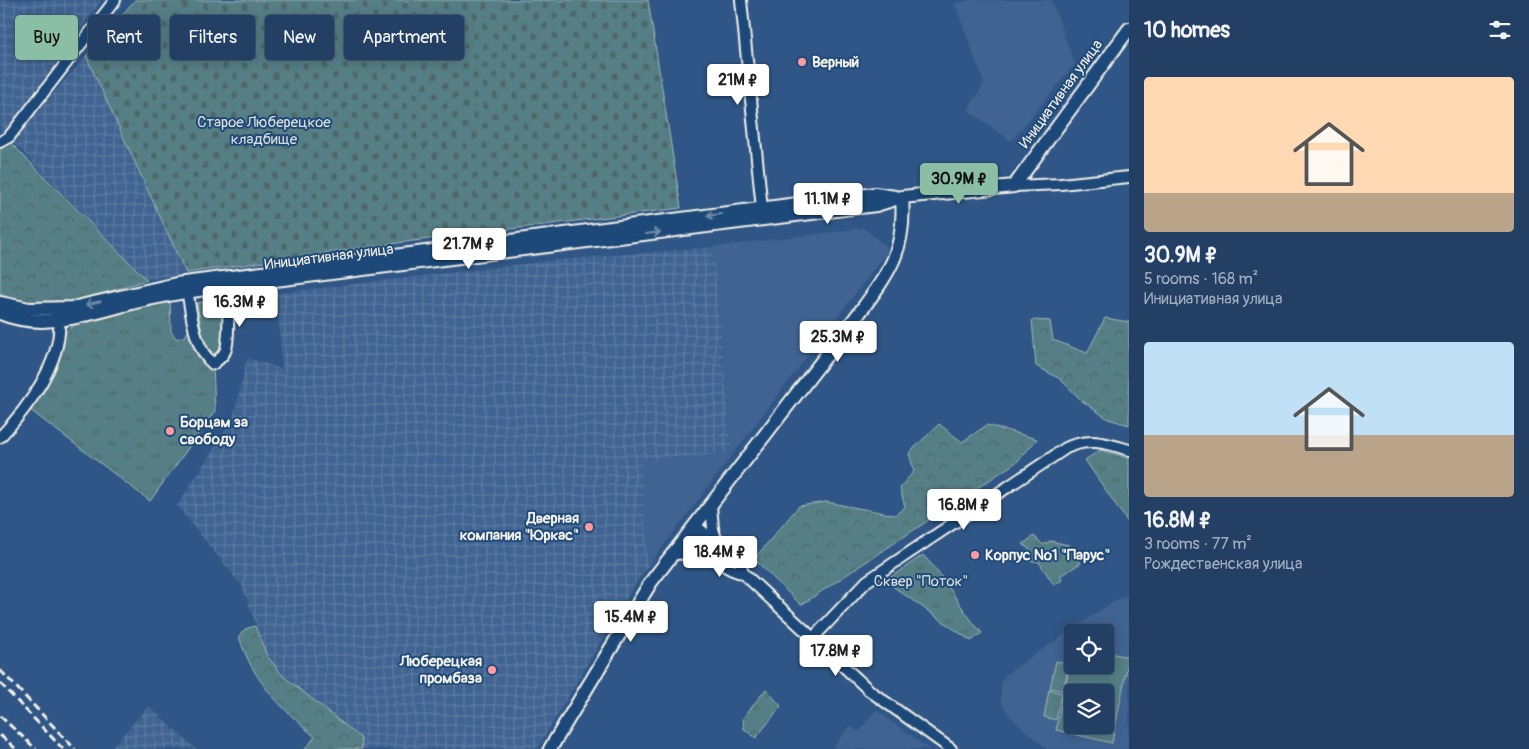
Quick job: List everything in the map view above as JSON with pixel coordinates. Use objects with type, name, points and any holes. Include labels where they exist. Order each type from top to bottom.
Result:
[{"type":"main road","name":"Инициативная улица","points":[[228,281],[876,205],[902,197],[1014,186],[1129,29]]},
{"type":"main road","name":"Инициативная улица","points":[[0,303],[29,309],[72,308],[228,281],[762,209],[875,194],[902,197]]},
{"type":"main road","points":[[550,749],[649,586],[860,312],[887,274],[901,243],[903,230],[902,197]]},
{"type":"main road","name":"Инициативная улица","points":[[0,313],[28,320],[74,319],[187,287]]},
{"type":"street","points":[[0,142],[10,137],[115,0]]},
{"type":"street","points":[[741,0],[762,209]]},
{"type":"street","points":[[1014,186],[1061,184],[1129,177]]},
{"type":"street","points":[[187,287],[200,349],[206,359],[213,364],[221,358],[227,343],[228,281]]},
{"type":"street","points":[[0,437],[21,414],[56,354],[60,334],[59,320]]},
{"type":"street","points":[[812,639],[867,581],[1066,448],[1081,442],[1091,441],[1129,450]]},
{"type":"street","points":[[711,504],[713,529],[717,542]]},
{"type":"street","points":[[692,528],[708,547],[710,554],[732,572],[743,573]]},
{"type":"street","points":[[692,528],[717,542],[740,562],[743,573],[870,691],[951,749]]},
{"type":"street","points":[[672,554],[710,554]]},
{"type":"shaded area","points":[[0,0],[102,0],[91,15],[88,15],[88,19],[78,33],[78,15],[15,15],[15,60],[58,60],[7,130],[0,134]]},
{"type":"shaded area","points":[[969,0],[1051,0],[1075,64],[1011,141],[968,110],[984,83],[955,4]]},
{"type":"shaded area","points":[[86,56],[186,273],[147,280],[12,141]]},
{"type":"shaded area","points":[[864,228],[889,249],[648,566],[641,460],[732,452],[713,247]]},
{"type":"shaded area","points":[[713,247],[732,453],[641,460],[648,566],[633,587],[537,749],[362,749],[361,737],[283,676],[267,656],[242,586],[177,506],[233,419],[247,358],[282,369],[277,293],[558,260]]},
{"type":"shaded area","points":[[1129,596],[1129,749],[1047,749],[1011,718],[1001,702],[1001,682],[1006,674],[1064,635],[1064,674],[1114,674],[1114,624],[1080,624],[1114,601]]},
{"type":"shaded area","points":[[149,706],[196,749],[110,749]]},
{"type":"shaded area","points":[[876,710],[929,749],[832,749],[850,726],[859,732]]},
{"type":"green space","name":"Старое Люберецкое кладбище","points":[[135,0],[648,0],[681,208],[397,243],[186,273],[86,56],[88,54],[88,60],[160,60],[160,15],[122,15]]},
{"type":"green space","points":[[10,142],[147,280],[92,296],[55,303],[18,301],[0,294],[0,146]]},
{"type":"green space","points":[[170,298],[171,332],[177,339],[185,336],[191,327],[213,364],[215,411],[150,501],[26,407],[59,339],[78,321]]},
{"type":"green space","points":[[223,299],[223,346],[215,354],[204,346],[197,303]]},
{"type":"green space","points":[[1105,318],[1129,322],[1129,425],[1108,419],[1081,400],[1060,379],[1036,366],[1032,320],[1050,321],[1053,340],[1087,353]]},
{"type":"green space","points":[[939,424],[962,442],[987,425],[1037,439],[1018,461],[801,605],[754,559],[799,506],[826,502],[895,515],[905,507],[900,488],[914,471],[909,453]]},
{"type":"green space","points":[[1100,450],[1129,458],[1129,524],[1085,460]]},
{"type":"green space","points":[[1034,536],[1043,545],[1050,541],[1069,545],[1081,563],[1060,576],[1062,580],[1054,585],[1039,562],[1029,560],[1027,556],[1032,552],[1023,544]]},
{"type":"green space","name":"Сквер \"Поток\"","points":[[923,555],[982,633],[971,641],[885,581]]},
{"type":"green space","points":[[255,626],[267,656],[283,676],[361,738],[362,749],[305,749],[315,737],[279,704],[269,692],[252,667],[245,652],[239,636],[245,629]]},
{"type":"green space","points":[[1114,654],[1129,657],[1114,733],[1114,684],[1066,684],[1068,674],[1114,674]]},
{"type":"green space","points":[[1056,661],[1064,663],[1064,674],[1067,674],[1063,691],[1050,688]]},
{"type":"green space","points":[[766,689],[781,706],[756,738],[744,729],[743,718]]},
{"type":"green space","points":[[1049,690],[1062,693],[1056,720],[1044,717]]},
{"type":"green space","points":[[1064,692],[1064,732],[1056,730]]},
{"type":"green space","points":[[1073,734],[1114,734],[1112,743]]},
{"type":"railway","points":[[0,670],[75,749]]},
{"type":"railway","points":[[0,683],[63,749]]},
{"type":"railway","points":[[0,716],[36,749]]},
{"type":"railway","points":[[0,735],[16,749]]},
{"type":"place","name":"Верный","points":[[802,62]]},
{"type":"place","name":"Борцам за свободу","points":[[170,431]]},
{"type":"place","name":"Дверная компания \"Юркас\"","points":[[589,527]]},
{"type":"place","name":"Корпус №1 \"Парус\"","points":[[975,555]]},
{"type":"place","name":"Люберецкая промбаза","points":[[492,670]]}]
